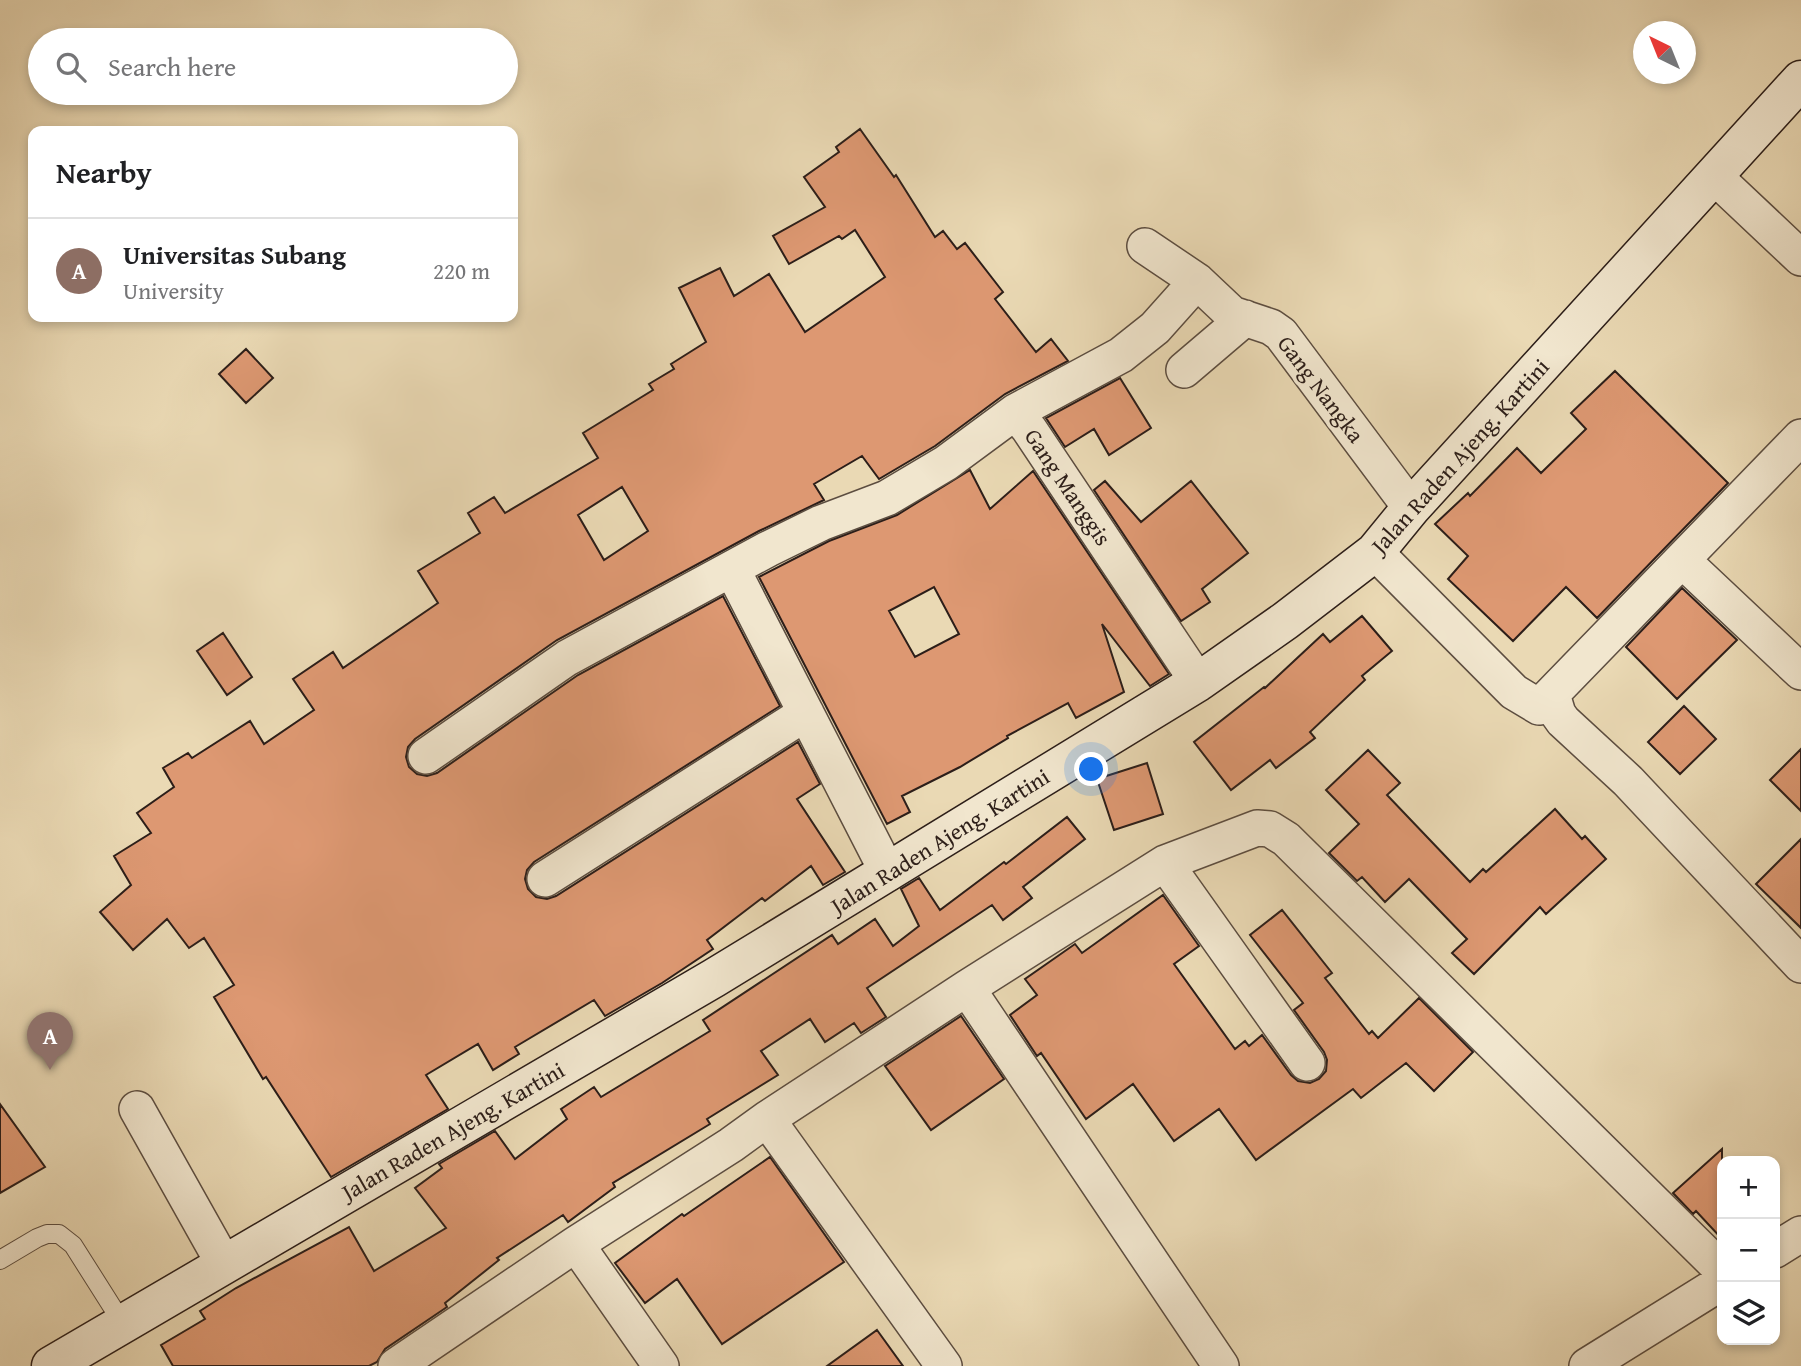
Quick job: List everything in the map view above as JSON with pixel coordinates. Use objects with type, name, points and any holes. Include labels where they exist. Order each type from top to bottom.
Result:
[{"type":"main road","name":"Jalan Raden Ajeng. Kartini","points":[[51,1366],[714,978],[888,873],[1198,682],[1285,621],[1375,552],[1411,508],[1801,80]]},
{"type":"street","points":[[1714,176],[1801,258]]},
{"type":"street","name":"Gang Nangka","points":[[1145,246],[1197,281],[1228,311],[1271,327],[1281,334],[1411,508]]},
{"type":"street","name":"Gang Manggis","points":[[1197,281],[1155,328],[1121,355],[1015,412],[1036,439],[1198,682]]},
{"type":"street","points":[[1184,370],[1245,318]]},
{"type":"street","points":[[426,756],[567,658],[821,523],[887,498],[946,463],[1015,412]]},
{"type":"street","points":[[1539,707],[1801,437]]},
{"type":"street","points":[[1375,552],[1514,692],[1539,707],[1555,704],[1563,721],[1628,782],[1801,965]]},
{"type":"street","points":[[1682,560],[1801,672]]},
{"type":"street","points":[[732,569],[888,873]]},
{"type":"street","points":[[545,879],[806,713]]},
{"type":"street","points":[[396,1366],[576,1244],[730,1146],[766,1119],[1165,863],[1257,828],[1270,829],[1286,839],[1717,1265]]},
{"type":"street","points":[[1165,863],[1307,1063]]},
{"type":"street","points":[[967,988],[1221,1366]]},
{"type":"street","points":[[137,1109],[224,1264]]},
{"type":"street","points":[[766,1119],[944,1366]]},
{"type":"street","points":[[1780,1247],[1801,1234]]},
{"type":"street","points":[[576,1244],[661,1366]]},
{"type":"street","points":[[1587,1366],[1717,1285]]},
{"type":"lane","points":[[0,1260],[37,1238],[47,1234],[59,1234],[73,1245],[123,1324]]},
{"type":"building","points":[[860,129],[894,177],[896,175],[935,237],[943,231],[957,249],[965,243],[1003,292],[995,299],[1036,352],[1051,339],[1068,361],[1005,394],[935,446],[879,479],[862,456],[814,484],[824,500],[759,531],[557,640],[415,739],[408,747],[406,757],[409,767],[417,774],[427,776],[437,773],[578,675],[723,596],[780,706],[534,862],[527,870],[525,879],[528,889],[536,897],[547,899],[556,896],[798,742],[820,784],[797,799],[845,872],[823,885],[811,866],[765,901],[762,898],[707,940],[713,949],[662,983],[605,1016],[594,1000],[515,1047],[519,1054],[493,1070],[478,1044],[426,1075],[448,1109],[331,1177],[266,1077],[263,1079],[214,997],[234,985],[204,938],[189,948],[167,919],[133,950],[100,912],[131,885],[114,856],[151,833],[137,813],[174,787],[163,768],[188,753],[192,758],[250,721],[264,744],[314,710],[293,679],[333,652],[343,668],[438,603],[418,571],[480,533],[468,513],[494,497],[505,513],[598,458],[583,433],[653,390],[649,384],[674,369],[671,364],[706,342],[679,288],[720,268],[734,296],[769,274],[805,332],[885,277],[855,230],[789,264],[773,236],[825,207],[804,177],[839,152],[836,147]],"holes":[[[622,487],[648,531],[604,560],[578,515]]]},
{"type":"building","points":[[246,349],[273,378],[246,403],[219,374]]},
{"type":"building","points":[[1615,371],[1728,483],[1597,618],[1566,587],[1513,641],[1448,579],[1468,556],[1435,524],[1468,493],[1470,496],[1517,448],[1541,473],[1586,429],[1571,413]]},
{"type":"building","points":[[1120,378],[1151,428],[1109,455],[1094,429],[1065,447],[1046,418]]},
{"type":"building","points":[[970,470],[990,509],[1033,471],[1169,674],[1150,686],[1102,624],[1124,692],[1076,718],[1068,703],[1007,736],[1008,738],[960,767],[902,796],[910,812],[887,824],[759,577],[829,541],[897,515]],"holes":[[[934,587],[959,634],[915,657],[889,611]]]},
{"type":"building","points":[[1105,481],[1141,522],[1191,481],[1248,553],[1202,589],[1210,602],[1181,621],[1094,490]]},
{"type":"building","points":[[1682,588],[1737,640],[1677,699],[1626,647]]},
{"type":"building","points":[[1362,616],[1392,651],[1362,676],[1365,680],[1310,732],[1315,738],[1276,768],[1270,760],[1231,790],[1194,742],[1265,688],[1323,634],[1330,642]]},
{"type":"building","points":[[223,633],[252,677],[227,695],[197,651]]},
{"type":"building","points":[[1684,706],[1716,739],[1680,774],[1648,742]]},
{"type":"building","points":[[1801,749],[1801,811],[1770,780]]},
{"type":"building","points":[[1368,750],[1400,783],[1387,795],[1470,882],[1483,869],[1486,872],[1555,809],[1582,839],[1585,836],[1606,859],[1546,914],[1540,907],[1474,974],[1452,953],[1467,939],[1409,879],[1385,902],[1362,877],[1357,881],[1329,853],[1359,824],[1326,790]]},
{"type":"building","points":[[1147,763],[1163,814],[1114,830],[1097,779]]},
{"type":"building","points":[[1067,817],[1085,839],[1023,887],[1032,898],[1003,920],[992,905],[867,988],[886,1017],[861,1033],[854,1023],[825,1042],[810,1019],[761,1051],[778,1075],[707,1119],[710,1124],[613,1183],[615,1187],[568,1222],[563,1215],[497,1258],[499,1260],[445,1303],[447,1307],[385,1349],[377,1362],[369,1366],[173,1366],[161,1345],[205,1319],[200,1311],[236,1288],[349,1227],[374,1271],[446,1228],[415,1188],[442,1168],[439,1164],[495,1131],[515,1159],[567,1119],[561,1109],[594,1087],[601,1097],[710,1031],[703,1020],[832,935],[838,944],[875,919],[893,946],[919,926],[901,889],[919,878],[940,910]]},
{"type":"building","points":[[1801,839],[1801,928],[1756,884]]},
{"type":"building","points":[[1163,895],[1199,946],[1174,964],[1235,1049],[1245,1041],[1249,1046],[1262,1035],[1298,1081],[1310,1083],[1319,1079],[1326,1071],[1327,1060],[1294,1010],[1303,1003],[1250,935],[1282,910],[1332,973],[1325,978],[1369,1034],[1372,1031],[1378,1038],[1419,998],[1473,1052],[1434,1091],[1406,1063],[1361,1098],[1353,1089],[1256,1160],[1219,1109],[1174,1141],[1133,1084],[1086,1119],[1041,1053],[1037,1056],[1010,1015],[1037,995],[1025,979],[1075,944],[1082,953]]},
{"type":"building","points":[[961,1016],[1004,1079],[931,1130],[885,1066]]},
{"type":"building","points":[[0,1104],[45,1167],[0,1193]]},
{"type":"building","points":[[1722,1149],[1722,1156],[1717,1156],[1717,1234],[1696,1211],[1693,1214],[1673,1193]]},
{"type":"building","points":[[770,1157],[844,1262],[722,1344],[677,1279],[645,1303],[615,1263],[682,1214],[684,1216]]},
{"type":"building","points":[[877,1330],[903,1366],[827,1366]]},
{"type":"place","name":"Universitas Subang","points":[[50,1070]]}]
